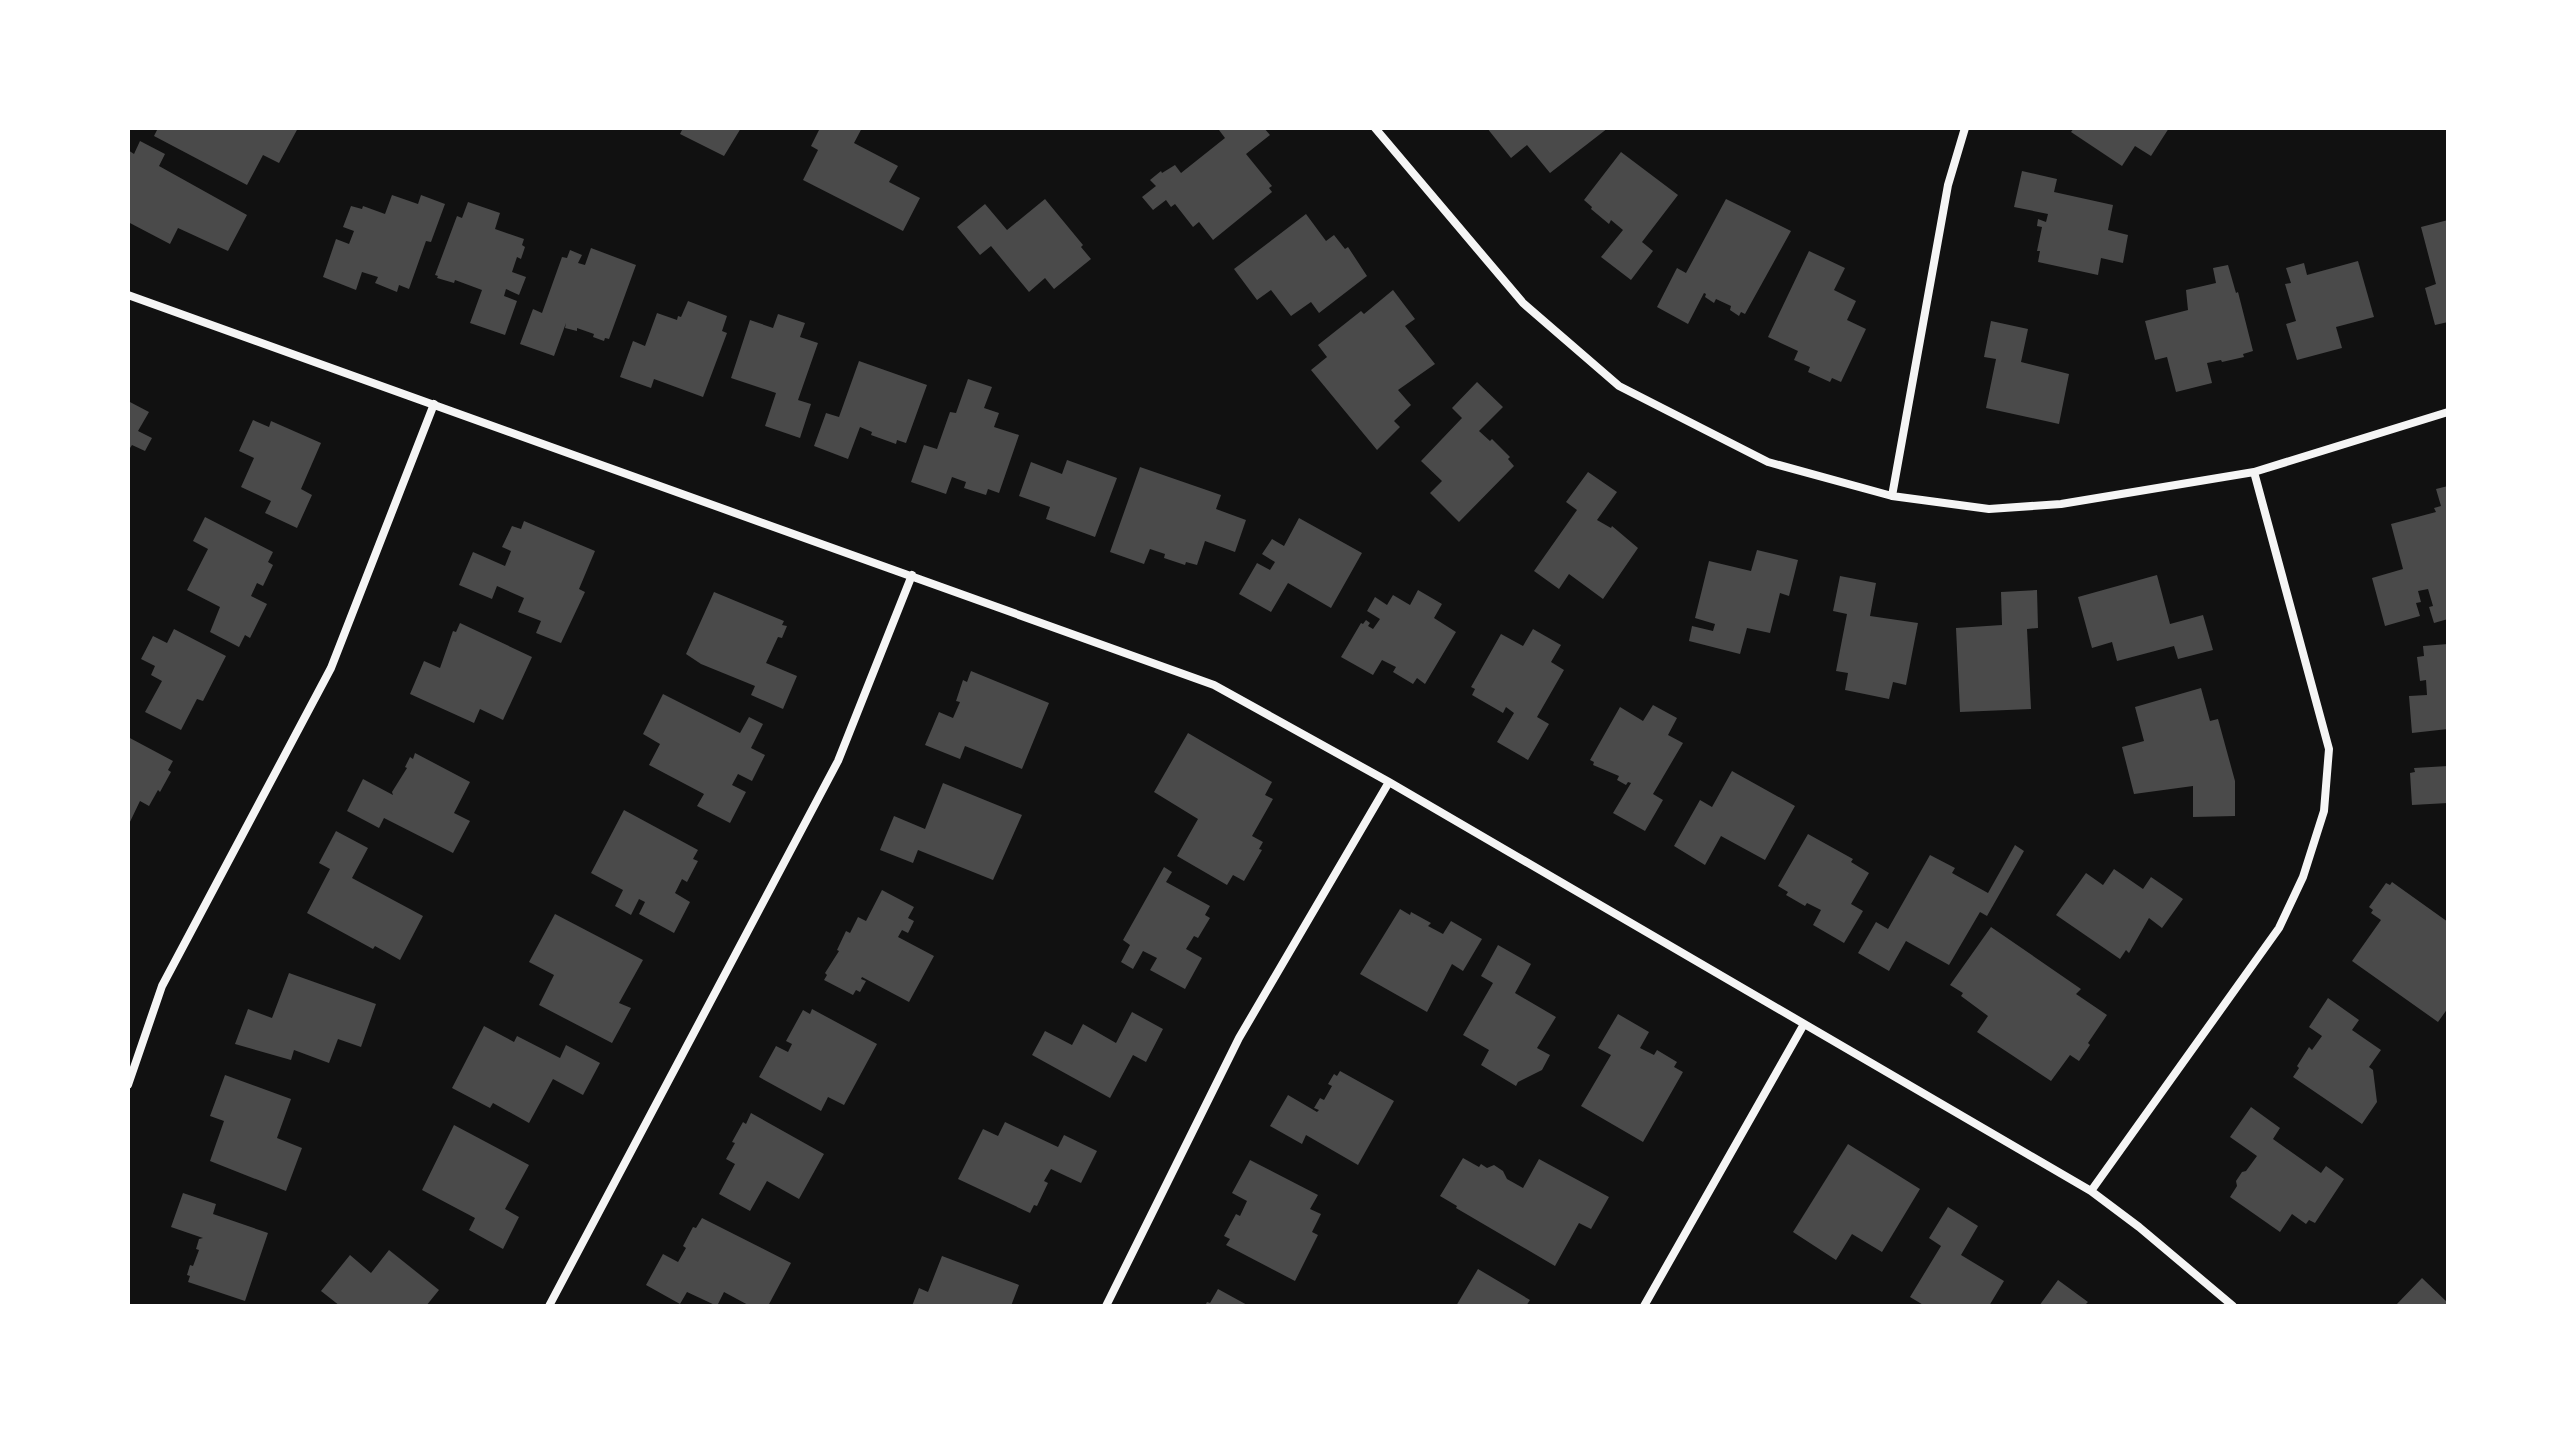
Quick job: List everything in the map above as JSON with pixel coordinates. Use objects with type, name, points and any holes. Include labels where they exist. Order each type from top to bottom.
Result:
[{"type":"street","points":[[1375,128],[1523,303],[1619,386],[1768,462],[1892,496],[1989,509],[2061,504],[2254,472],[2448,412]]},
{"type":"street","points":[[1892,496],[1948,185],[1965,128]]},
{"type":"street","points":[[128,295],[1214,685],[1389,782],[2091,1191],[2233,1306]]},
{"type":"street","points":[[128,1085],[162,986],[331,668],[434,404]]},
{"type":"street","points":[[2091,1191],[2279,928],[2303,877],[2324,811],[2329,749],[2254,472]]},
{"type":"street","points":[[549,1306],[838,761],[912,575]]},
{"type":"street","points":[[1106,1306],[1239,1038],[1389,782]]},
{"type":"street","points":[[1644,1306],[1804,1024]]},
{"type":"building","points":[[158,128],[298,128],[279,163],[263,155],[247,185],[154,136]]},
{"type":"building","points":[[683,128],[741,128],[724,156],[680,134]]},
{"type":"building","points":[[820,128],[862,128],[854,143],[898,166],[889,182],[920,198],[903,231],[803,180],[818,150],[811,146]]},
{"type":"building","points":[[1220,128],[1264,128],[1270,135],[1246,154],[1272,186],[1269,188],[1272,192],[1213,240],[1199,222],[1193,227],[1175,204],[1171,207],[1166,200],[1153,210],[1142,197],[1156,186],[1150,180],[1161,171],[1175,165],[1181,173],[1225,138]]},
{"type":"building","points":[[1487,128],[1608,128],[1550,173],[1527,145],[1511,158]]},
{"type":"building","points":[[2074,128],[2169,128],[2151,156],[2135,146],[2122,166],[2071,132]]},
{"type":"building","points":[[140,141],[165,154],[159,166],[247,215],[228,251],[178,228],[170,244],[128,222],[128,150],[134,154]]},
{"type":"building","points":[[1621,152],[1678,195],[1642,242],[1653,251],[1631,280],[1601,257],[1623,230],[1611,220],[1609,224],[1584,200]]},
{"type":"building","points":[[2022,171],[2057,179],[2054,192],[2113,205],[2108,230],[2128,235],[2123,263],[2101,258],[2098,275],[2038,262],[2042,227],[2037,226],[2038,219],[2046,222],[2048,214],[2014,207]]},
{"type":"building","points":[[392,195],[418,204],[421,195],[445,204],[431,242],[426,241],[409,289],[399,285],[397,292],[375,283],[378,277],[362,272],[356,290],[323,277],[336,239],[349,244],[354,231],[343,227],[351,206],[362,209],[363,206],[385,214]]},
{"type":"building","points":[[1045,199],[1091,259],[1054,289],[1045,278],[1029,292],[991,246],[980,255],[957,227],[985,204],[1007,230]]},
{"type":"building","points":[[1726,199],[1791,231],[1745,314],[1741,312],[1739,316],[1730,310],[1731,306],[1716,299],[1714,303],[1704,293],[1688,324],[1657,307],[1677,268],[1686,273]]},
{"type":"building","points":[[468,202],[500,213],[495,229],[524,239],[521,259],[517,257],[512,272],[526,277],[519,295],[506,289],[504,296],[517,301],[505,335],[470,323],[482,290],[435,275],[457,216],[462,218]]},
{"type":"building","points":[[1306,214],[1326,241],[1334,235],[1345,249],[1348,247],[1367,276],[1319,313],[1311,302],[1291,316],[1271,290],[1257,300],[1234,269]]},
{"type":"building","points":[[2448,220],[2448,322],[2435,325],[2425,288],[2436,284],[2421,227]]},
{"type":"building","points":[[591,248],[636,265],[609,339],[605,338],[604,341],[577,328],[577,331],[565,328],[566,323],[554,356],[520,344],[533,309],[542,313],[562,257],[567,258],[570,250],[582,255],[578,263],[585,265]]},
{"type":"building","points":[[1809,251],[1845,268],[1834,290],[1856,301],[1847,320],[1866,329],[1841,382],[1832,378],[1830,382],[1808,372],[1810,367],[1794,360],[1798,351],[1768,337]]},
{"type":"building","points":[[2358,261],[2374,317],[2336,327],[2342,348],[2297,360],[2286,324],[2296,321],[2285,284],[2291,283],[2286,268],[2304,263],[2307,275]]},
{"type":"building","points":[[2228,265],[2253,351],[2243,354],[2244,357],[2207,363],[2212,383],[2176,392],[2167,357],[2155,360],[2145,321],[2188,310],[2186,290],[2216,283],[2213,268]]},
{"type":"building","points":[[1393,290],[1415,319],[1405,326],[1435,364],[1398,390],[1411,405],[1394,421],[1400,427],[1377,450],[1311,370],[1327,357],[1318,345]]},
{"type":"building","points":[[688,301],[727,316],[722,331],[727,333],[703,397],[654,379],[651,388],[620,377],[633,341],[645,346],[657,313],[677,320]]},
{"type":"building","points":[[778,314],[805,323],[800,337],[818,343],[798,400],[811,404],[800,438],[765,426],[776,393],[731,378],[750,320],[773,328]]},
{"type":"building","points":[[1991,321],[2028,329],[2021,362],[2069,374],[2059,424],[1986,408],[1996,359],[1984,357]]},
{"type":"building","points":[[859,361],[927,385],[906,443],[897,440],[896,444],[871,435],[872,432],[860,427],[848,459],[814,446],[826,413],[839,417]]},
{"type":"building","points":[[968,379],[992,387],[984,408],[999,413],[994,427],[1019,435],[999,493],[988,489],[986,495],[964,488],[966,482],[952,477],[946,494],[911,482],[924,445],[937,449],[950,412],[956,413]]},
{"type":"building","points":[[1477,382],[1503,407],[1479,431],[1510,457],[1508,459],[1514,466],[1459,522],[1430,493],[1442,481],[1421,461],[1462,418],[1452,408]]},
{"type":"building","points":[[128,401],[149,412],[138,431],[152,438],[145,451],[132,445],[128,451]]},
{"type":"building","points":[[253,420],[269,427],[271,421],[321,443],[301,489],[312,495],[297,528],[265,513],[271,501],[241,487],[254,458],[239,451]]},
{"type":"building","points":[[1067,460],[1117,478],[1095,537],[1046,519],[1050,507],[1019,496],[1031,462],[1062,474]]},
{"type":"building","points":[[1140,467],[1221,495],[1216,509],[1246,520],[1235,552],[1205,541],[1197,565],[1186,562],[1185,565],[1150,549],[1144,564],[1110,552]]},
{"type":"building","points":[[1588,472],[1617,492],[1597,520],[1612,526],[1638,548],[1603,599],[1569,574],[1559,589],[1534,571],[1577,510],[1566,502]]},
{"type":"building","points":[[2448,486],[2448,619],[2434,623],[2428,589],[2418,591],[2421,602],[2416,603],[2420,616],[2385,626],[2372,578],[2403,569],[2391,524],[2436,512],[2434,508],[2441,506],[2436,489]]},
{"type":"building","points":[[205,517],[273,552],[268,562],[273,565],[263,586],[257,583],[251,596],[267,604],[250,638],[245,635],[239,647],[210,632],[220,607],[187,590],[208,549],[193,541]]},
{"type":"building","points":[[1299,518],[1362,553],[1331,608],[1288,583],[1271,612],[1239,594],[1257,563],[1270,570],[1275,562],[1262,554],[1272,539],[1284,546]]},
{"type":"building","points":[[524,521],[595,551],[579,589],[585,592],[561,643],[536,633],[541,621],[518,612],[524,598],[497,586],[492,599],[459,585],[473,552],[505,566],[511,551],[502,547],[512,526],[521,529]]},
{"type":"building","points":[[1757,550],[1798,560],[1789,596],[1780,593],[1770,633],[1747,628],[1740,654],[1689,641],[1692,626],[1713,631],[1715,624],[1695,618],[1709,561],[1751,571]]},
{"type":"building","points":[[2157,575],[2170,624],[2203,615],[2213,650],[2178,659],[2174,646],[2117,661],[2112,642],[2092,648],[2078,597]]},
{"type":"building","points":[[1840,576],[1876,583],[1870,616],[1918,623],[1906,685],[1893,682],[1889,699],[1845,690],[1848,673],[1836,671],[1847,614],[1833,611]]},
{"type":"building","points":[[1418,590],[1442,604],[1434,618],[1456,632],[1425,684],[1417,678],[1413,684],[1393,672],[1396,667],[1382,660],[1373,675],[1341,657],[1361,623],[1366,620],[1373,629],[1380,619],[1367,611],[1375,597],[1387,605],[1393,595],[1410,605]]},
{"type":"building","points":[[2037,590],[2038,628],[2027,629],[2031,709],[1960,712],[1956,628],[2002,625],[2001,592]]},
{"type":"building","points":[[714,592],[784,621],[782,625],[787,626],[766,663],[797,676],[783,709],[751,695],[755,686],[701,664],[686,654]]},
{"type":"building","points":[[460,623],[532,657],[503,720],[480,709],[474,723],[410,694],[424,661],[440,668],[453,631],[456,632]]},
{"type":"building","points":[[174,629],[226,656],[203,701],[197,699],[181,730],[145,712],[162,681],[151,675],[155,666],[141,659],[153,636],[167,643]]},
{"type":"building","points":[[1533,629],[1561,645],[1551,662],[1564,670],[1537,717],[1549,724],[1528,760],[1497,742],[1514,713],[1506,707],[1503,713],[1472,695],[1475,689],[1471,687],[1501,634],[1523,646]]},
{"type":"building","points":[[2448,644],[2448,729],[2412,733],[2409,696],[2427,695],[2426,680],[2420,681],[2417,657],[2424,656],[2423,646]]},
{"type":"building","points":[[971,671],[1049,703],[1022,769],[965,746],[960,759],[925,745],[939,712],[953,718],[960,702],[956,701],[963,680],[967,682]]},
{"type":"building","points":[[2201,688],[2210,721],[2218,719],[2235,781],[2235,816],[2193,817],[2193,786],[2134,794],[2122,747],[2144,741],[2135,707]]},
{"type":"building","points":[[663,694],[740,733],[749,717],[763,724],[751,748],[765,755],[752,781],[738,774],[732,785],[746,792],[730,823],[697,806],[704,794],[649,765],[660,744],[643,734]]},
{"type":"building","points":[[1653,705],[1677,718],[1668,735],[1683,743],[1653,794],[1663,800],[1645,831],[1613,813],[1631,783],[1626,785],[1617,780],[1619,776],[1593,765],[1594,762],[1590,760],[1620,707],[1643,721]]},
{"type":"building","points":[[1188,733],[1272,782],[1265,795],[1273,799],[1252,836],[1263,842],[1259,849],[1262,850],[1244,881],[1233,875],[1227,885],[1177,856],[1198,819],[1154,792]]},
{"type":"building","points":[[128,737],[173,761],[168,770],[171,772],[160,792],[158,790],[149,806],[140,801],[128,826]]},
{"type":"building","points":[[415,753],[470,782],[454,813],[470,821],[453,853],[384,818],[379,828],[347,811],[363,779],[393,795],[410,757],[413,759]]},
{"type":"building","points":[[2448,766],[2448,803],[2412,805],[2410,773],[2415,772],[2414,768]]},
{"type":"building","points":[[1732,771],[1795,806],[1765,860],[1721,836],[1705,865],[1674,846],[1700,800],[1712,807]]},
{"type":"building","points":[[943,783],[1022,815],[993,880],[918,850],[913,863],[880,850],[894,816],[925,829]]},
{"type":"building","points":[[624,810],[698,850],[693,859],[698,861],[687,882],[682,879],[675,893],[690,902],[674,933],[639,914],[645,902],[639,899],[631,915],[615,906],[623,890],[591,873]]},
{"type":"building","points":[[336,831],[368,848],[352,878],[423,916],[400,960],[307,913],[330,869],[319,863]]},
{"type":"building","points":[[1808,834],[1853,859],[1851,862],[1869,873],[1851,904],[1863,911],[1844,943],[1813,925],[1821,910],[1807,903],[1805,906],[1786,895],[1788,892],[1778,886]]},
{"type":"building","points":[[2015,845],[2024,851],[1987,916],[1980,912],[1949,965],[1906,941],[1889,971],[1858,953],[1876,922],[1888,929],[1930,855],[1955,868],[1952,873],[1988,893]]},
{"type":"building","points":[[1164,867],[1172,872],[1166,882],[1210,906],[1205,915],[1210,918],[1198,938],[1194,936],[1186,949],[1202,958],[1185,989],[1150,970],[1157,958],[1143,951],[1133,969],[1121,962],[1130,945],[1123,940]]},
{"type":"building","points":[[2114,869],[2143,889],[2151,877],[2183,899],[2162,928],[2149,918],[2129,953],[2126,950],[2120,959],[2056,915],[2086,873],[2103,885]]},
{"type":"building","points":[[2392,882],[2448,922],[2448,1008],[2438,1022],[2352,961],[2381,920],[2371,913],[2373,910],[2369,907],[2386,883],[2390,885]]},
{"type":"building","points":[[882,890],[914,907],[908,918],[914,921],[908,933],[902,930],[898,937],[934,956],[909,1002],[862,977],[866,981],[860,992],[856,990],[853,995],[824,980],[846,931],[850,933],[858,917],[866,921]]},
{"type":"building","points":[[1400,909],[1431,923],[1428,926],[1443,934],[1451,921],[1482,939],[1463,971],[1452,964],[1427,1012],[1360,974]]},
{"type":"building","points":[[555,914],[643,960],[619,1003],[631,1008],[612,1043],[539,1005],[554,975],[529,962]]},
{"type":"building","points":[[1991,927],[2081,989],[2076,994],[2107,1015],[2079,1061],[2070,1055],[2051,1081],[1977,1032],[1988,1016],[1950,985]]},
{"type":"building","points":[[1498,945],[1531,964],[1515,993],[1556,1017],[1537,1048],[1550,1055],[1542,1070],[1516,1086],[1481,1065],[1489,1050],[1463,1035],[1493,983],[1481,976]]},
{"type":"building","points":[[289,973],[376,1004],[361,1047],[338,1039],[329,1063],[294,1050],[291,1060],[235,1044],[248,1009],[272,1018]]},
{"type":"building","points":[[2328,998],[2359,1020],[2352,1030],[2381,1050],[2369,1067],[2373,1070],[2377,1102],[2362,1124],[2293,1077],[2309,1047],[2312,1050],[2322,1036],[2309,1027]]},
{"type":"building","points":[[812,1009],[877,1044],[844,1105],[828,1097],[821,1111],[759,1077],[776,1046],[788,1052],[792,1044],[786,1041],[803,1010],[810,1014]]},
{"type":"building","points":[[1132,1012],[1163,1029],[1146,1062],[1133,1055],[1110,1098],[1032,1055],[1045,1031],[1072,1045],[1083,1024],[1116,1043]]},
{"type":"building","points":[[1618,1014],[1649,1032],[1640,1048],[1654,1055],[1657,1050],[1677,1062],[1674,1067],[1683,1072],[1643,1142],[1581,1106],[1611,1055],[1598,1048]]},
{"type":"building","points":[[484,1026],[514,1042],[517,1036],[560,1058],[566,1045],[600,1063],[583,1095],[553,1079],[529,1123],[493,1103],[490,1108],[452,1088]]},
{"type":"building","points":[[1340,1071],[1394,1101],[1358,1165],[1306,1135],[1302,1144],[1270,1126],[1288,1095],[1317,1112],[1319,1110],[1314,1108],[1320,1098],[1324,1100],[1332,1086],[1328,1084]]},
{"type":"building","points":[[225,1075],[291,1099],[277,1138],[302,1148],[286,1191],[210,1161],[224,1121],[210,1116]]},
{"type":"building","points":[[2251,1107],[2280,1128],[2273,1139],[2321,1173],[2326,1166],[2344,1179],[2315,1223],[2309,1220],[2306,1224],[2292,1214],[2280,1232],[2230,1197],[2237,1186],[2236,1181],[2257,1156],[2230,1137]]},
{"type":"building","points":[[751,1113],[824,1154],[799,1199],[767,1181],[750,1211],[719,1194],[735,1164],[726,1159],[735,1143],[732,1142]]},
{"type":"building","points":[[1005,1122],[1058,1147],[1064,1135],[1097,1151],[1081,1183],[1051,1169],[1044,1181],[1048,1183],[1037,1206],[1034,1205],[1030,1213],[958,1179],[983,1129],[998,1136]]},
{"type":"building","points":[[454,1125],[529,1165],[505,1209],[519,1217],[503,1249],[469,1230],[475,1218],[422,1190]]},
{"type":"building","points":[[1848,1144],[1920,1189],[1882,1252],[1852,1234],[1836,1260],[1793,1232]]},
{"type":"building","points":[[1463,1158],[1479,1167],[1481,1164],[1487,1168],[1494,1165],[1503,1171],[1507,1179],[1523,1188],[1539,1159],[1609,1197],[1591,1229],[1579,1223],[1555,1266],[1440,1196]]},
{"type":"building","points":[[1250,1160],[1318,1195],[1310,1209],[1321,1214],[1312,1232],[1318,1235],[1295,1281],[1226,1245],[1230,1239],[1224,1236],[1247,1201],[1232,1193]]},
{"type":"building","points":[[183,1193],[216,1204],[213,1214],[268,1233],[245,1301],[188,1282],[190,1265],[193,1266],[199,1250],[196,1249],[199,1239],[203,1238],[171,1227]]},
{"type":"building","points":[[1948,1207],[1978,1226],[1961,1255],[2004,1281],[1989,1306],[1925,1306],[1910,1297],[1941,1246],[1929,1238]]},
{"type":"building","points":[[702,1218],[791,1263],[768,1306],[750,1306],[724,1292],[717,1306],[687,1292],[680,1304],[646,1285],[663,1254],[678,1262],[693,1227],[696,1228]]},
{"type":"building","points":[[389,1250],[439,1290],[426,1306],[340,1306],[321,1291],[350,1255],[371,1273]]},
{"type":"building","points":[[942,1256],[1019,1285],[1011,1306],[912,1306],[919,1288],[928,1292]]},
{"type":"building","points":[[1478,1269],[1530,1300],[1526,1306],[1456,1306]]},
{"type":"building","points":[[2422,1278],[2448,1306],[2395,1306]]},
{"type":"building","points":[[2058,1280],[2088,1302],[2084,1306],[2039,1306]]},
{"type":"building","points":[[1218,1289],[1249,1306],[1205,1306]]}]
